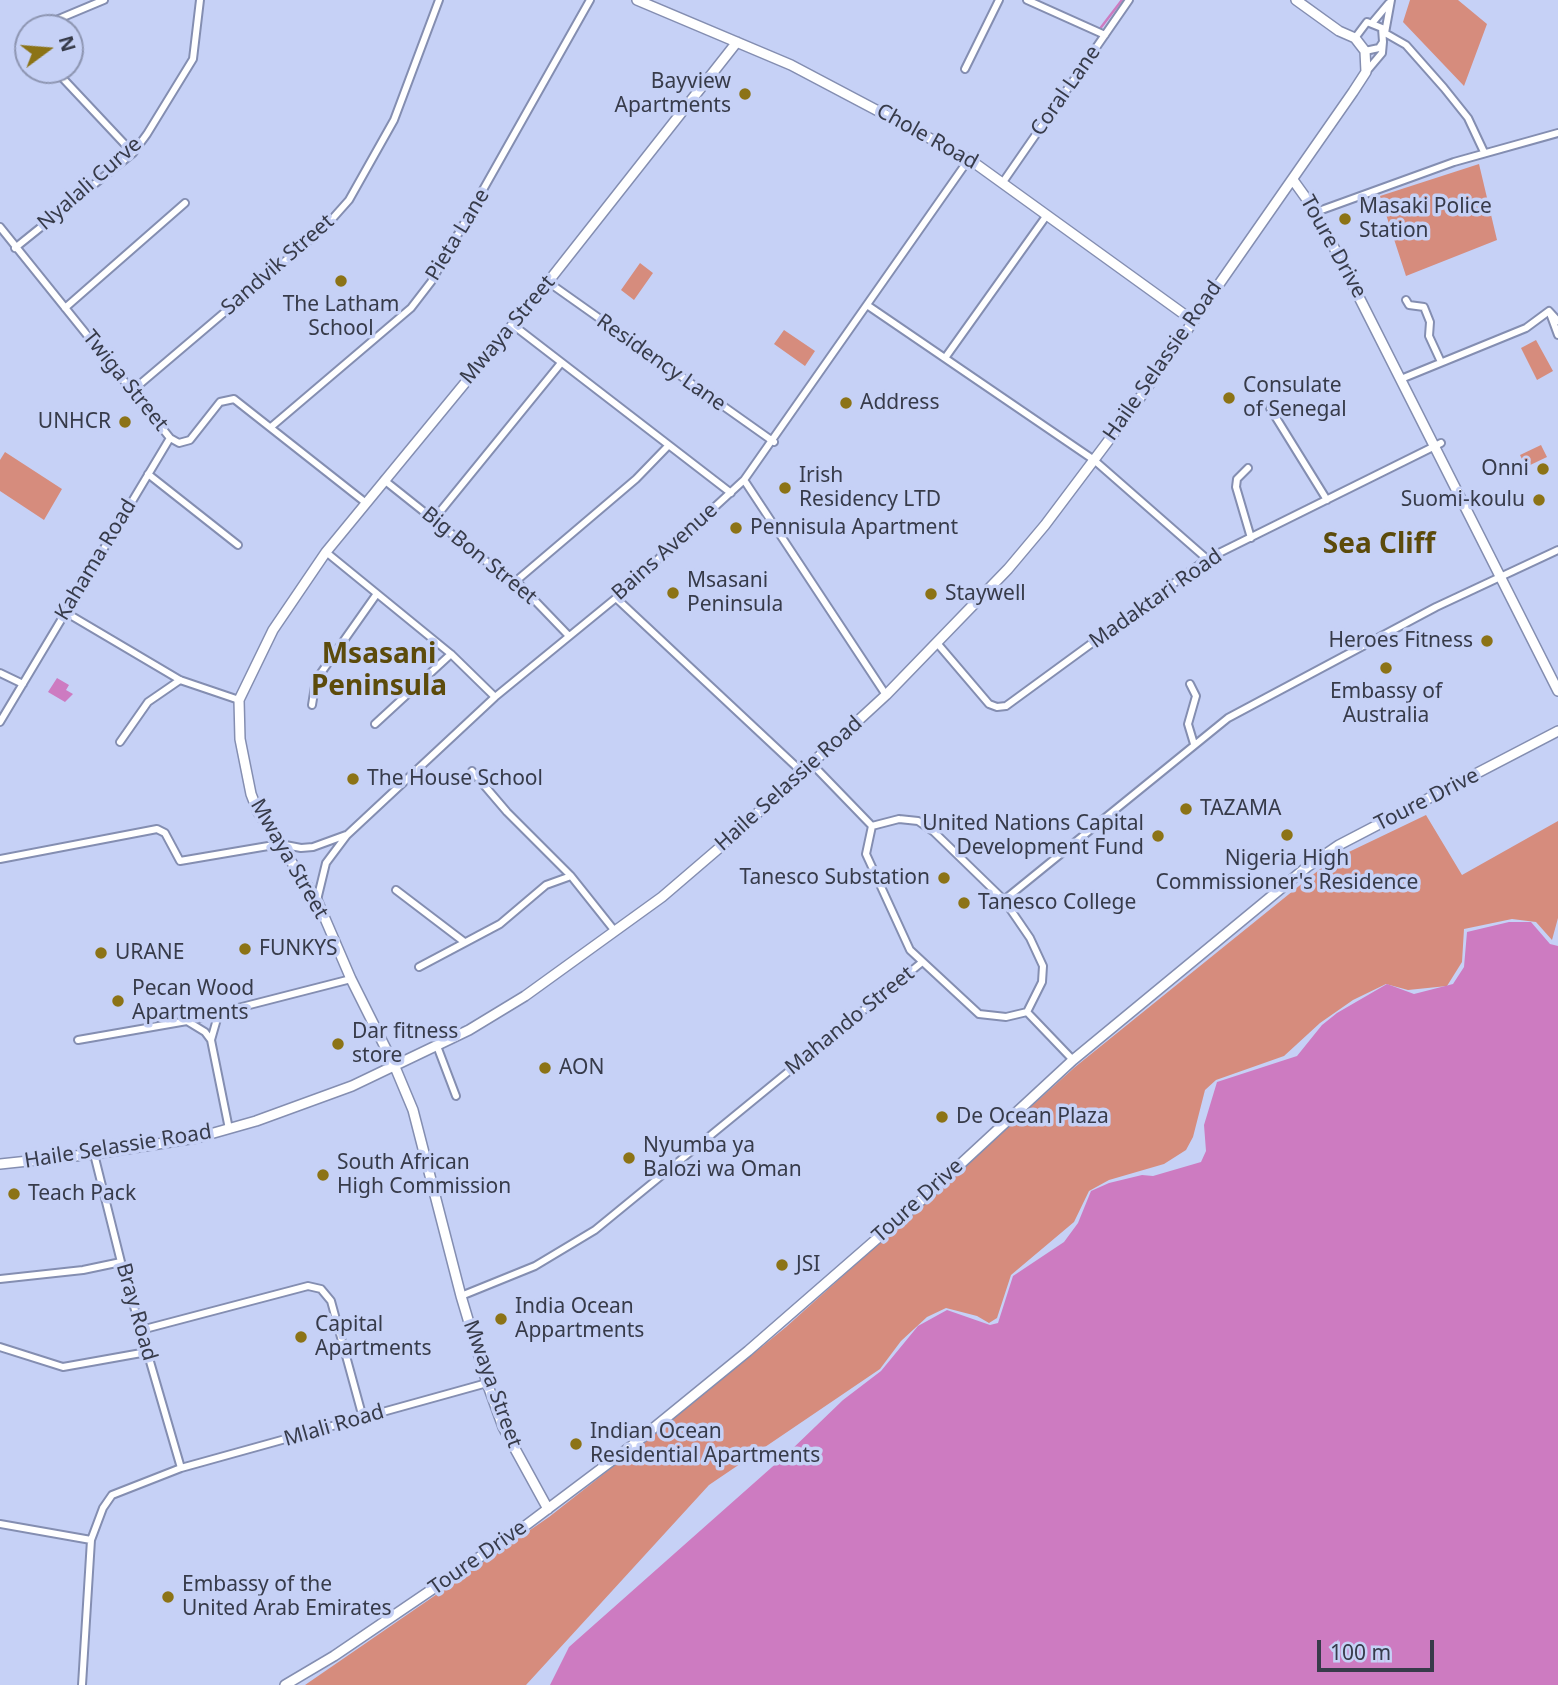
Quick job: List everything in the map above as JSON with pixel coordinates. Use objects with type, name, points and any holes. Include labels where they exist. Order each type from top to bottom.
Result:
[{"type":"street","points":[[70,14],[104,0]]},
{"type":"street","name":"Nyalali Curve","points":[[15,248],[133,153],[193,60],[201,0]]},
{"type":"street","name":"Sandvik Street","points":[[133,390],[325,227],[349,200],[394,120],[439,0]]},
{"type":"street","name":"Pieta Lane","points":[[271,427],[411,307],[431,282],[590,0]]},
{"type":"street","name":"Chole Road","points":[[637,0],[839,88],[969,159],[1192,320]]},
{"type":"street","points":[[965,69],[999,0]]},
{"type":"street","points":[[1027,0],[1105,35]]},
{"type":"street","name":"Coral Lane","points":[[1003,182],[1129,0]]},
{"type":"street","points":[[1296,0],[1339,31],[1355,38],[1365,51],[1366,72]]},
{"type":"street","points":[[1339,31],[1352,31],[1373,22],[1391,1]]},
{"type":"street","points":[[1366,72],[1382,53],[1391,1]]},
{"type":"street","points":[[1373,22],[1385,33],[1406,45],[1444,88],[1468,118],[1484,152]]},
{"type":"street","points":[[1355,38],[1362,25]]},
{"type":"street","name":"Mwaya Street","points":[[548,1509],[509,1438],[487,1383],[461,1296],[417,1122],[395,1067],[351,979],[317,900],[258,813],[251,794],[240,739],[239,700],[273,630],[326,552],[548,282],[737,42]]},
{"type":"street","points":[[1365,51],[1378,48],[1383,42]]},
{"type":"street","name":"Haile Selassie Road","points":[[0,1164],[94,1154],[229,1129],[322,1098],[437,1046],[525,996],[672,888],[886,695],[1008,569],[1094,460],[1293,180],[1366,72]]},
{"type":"street","points":[[68,84],[133,153]]},
{"type":"street","points":[[1316,212],[1363,192],[1484,152],[1558,133]]},
{"type":"street","name":"Bains Avenue","points":[[317,900],[326,863],[347,835],[495,697],[616,597],[744,480],[774,442],[969,159]]},
{"type":"street","name":"Toure Drive","points":[[1293,180],[1316,212],[1437,445],[1558,691]]},
{"type":"street","points":[[65,308],[185,203]]},
{"type":"street","points":[[944,358],[1047,215]]},
{"type":"street","name":"Twiga Street","points":[[0,227],[170,438],[180,443],[190,440],[226,398],[234,399],[366,502]]},
{"type":"street","name":"Residency Lane","points":[[548,282],[774,442]]},
{"type":"street","points":[[1406,300],[1409,305],[1424,307],[1430,322],[1429,336],[1441,362]]},
{"type":"street","points":[[867,305],[1094,460],[1207,559]]},
{"type":"street","points":[[1401,379],[1526,328],[1549,311]]},
{"type":"street","points":[[1549,311],[1558,321]]},
{"type":"street","points":[[1549,311],[1558,335]]},
{"type":"street","points":[[513,325],[731,493]]},
{"type":"street","points":[[434,519],[561,363]]},
{"type":"street","points":[[1270,408],[1327,500]]},
{"type":"street","name":"Kahama Road","points":[[0,722],[170,438]]},
{"type":"street","name":"Madaktari Road","points":[[937,643],[989,704],[1002,707],[1207,559],[1437,445]]},
{"type":"street","points":[[516,581],[636,479],[668,446]]},
{"type":"street","points":[[1248,468],[1237,479],[1236,486],[1251,538]]},
{"type":"street","points":[[148,474],[238,545]]},
{"type":"street","name":"Big Bon Street","points":[[384,480],[502,575],[516,581],[569,636]]},
{"type":"street","points":[[744,480],[886,695]]},
{"type":"street","points":[[1003,900],[1194,744],[1247,706],[1436,607],[1501,579],[1558,550]]},
{"type":"street","points":[[326,552],[451,654],[495,697]]},
{"type":"street","points":[[312,705],[316,680],[376,595]]},
{"type":"street","points":[[616,597],[802,772]]},
{"type":"street","points":[[65,612],[180,680],[239,700]]},
{"type":"street","points":[[375,724],[451,654]]},
{"type":"street","points":[[0,673],[23,684]]},
{"type":"street","points":[[120,743],[148,702],[180,680]]},
{"type":"street","points":[[1190,684],[1196,696],[1188,724],[1194,744]]},
{"type":"street","name":"Toure Drive","points":[[285,1685],[440,1586],[548,1509],[748,1351],[926,1196],[1073,1060],[1307,867],[1339,845],[1558,732]]},
{"type":"street","points":[[812,764],[872,826]]},
{"type":"street","points":[[472,771],[507,813],[571,876],[614,930]]},
{"type":"street","points":[[872,826],[899,819],[918,821],[944,841],[1003,900],[1038,951],[1042,966],[1040,989],[1027,1012],[1073,1060]]},
{"type":"street","points":[[872,826],[866,854],[906,943],[921,963]]},
{"type":"street","points":[[0,859],[157,829],[165,833],[180,861],[280,844],[313,847],[347,835]]},
{"type":"street","points":[[419,967],[463,941],[500,924],[546,885],[571,876]]},
{"type":"street","points":[[396,890],[463,941]]},
{"type":"street","name":"Mahando Street","points":[[461,1296],[535,1266],[595,1230],[921,963],[979,1014],[1006,1017],[1027,1012]]},
{"type":"street","points":[[78,1040],[187,1021],[351,979]]},
{"type":"street","points":[[211,1040],[219,1012]]},
{"type":"street","points":[[187,1021],[205,1032],[211,1040],[229,1129]]},
{"type":"street","points":[[437,1046],[456,1096]]},
{"type":"street","name":"Bray Road","points":[[94,1154],[121,1262],[181,1468]]},
{"type":"street","points":[[0,1279],[83,1270],[121,1262]]},
{"type":"street","points":[[141,1330],[308,1286],[321,1289],[331,1301],[363,1418]]},
{"type":"street","points":[[0,1347],[63,1367],[147,1352]]},
{"type":"street","name":"Mlali Road","points":[[82,1685],[91,1540],[103,1508],[112,1495],[181,1468],[487,1383]]},
{"type":"street","points":[[0,1524],[91,1540]]},
{"type":"shaded area","points":[[1410,0],[1458,0],[1487,24],[1464,86],[1403,22]]},
{"type":"shaded area","points":[[1479,164],[1497,240],[1406,276],[1380,196]]},
{"type":"shaded area","points":[[640,263],[653,273],[634,300],[621,290]]},
{"type":"shaded area","points":[[784,330],[815,351],[805,366],[774,344]]},
{"type":"shaded area","points":[[1536,340],[1553,371],[1537,380],[1521,348]]},
{"type":"shaded area","points":[[1541,445],[1547,457],[1526,467],[1520,455]]},
{"type":"shaded area","points":[[5,452],[62,489],[44,520],[0,491],[0,460]]},
{"type":"shaded area","points":[[57,678],[69,685],[66,690],[73,694],[65,702],[48,692]]},
{"type":"shaded area","points":[[1426,815],[1462,875],[1558,821],[1558,918],[1552,940],[1536,922],[1512,919],[1464,929],[1462,962],[1447,986],[1408,990],[1386,984],[1353,1000],[1320,1023],[1284,1056],[1216,1080],[1205,1090],[1193,1137],[1186,1150],[1164,1164],[1109,1180],[1089,1191],[1074,1222],[1011,1275],[997,1318],[989,1323],[977,1316],[946,1308],[927,1317],[901,1341],[880,1369],[709,1485],[526,1685],[305,1685],[549,1517],[657,1432],[786,1327],[1075,1067],[1330,861]]},
{"type":"shaded area","points":[[1509,922],[1531,922],[1550,944],[1558,946],[1558,1685],[550,1685],[569,1647],[789,1452],[843,1400],[881,1371],[918,1326],[947,1310],[990,1325],[998,1323],[1013,1276],[1064,1242],[1078,1223],[1091,1191],[1109,1183],[1142,1175],[1153,1176],[1201,1162],[1206,1151],[1204,1125],[1217,1082],[1297,1056],[1322,1025],[1337,1013],[1387,984],[1414,994],[1453,984],[1464,967],[1467,932]]},
{"type":"waterway","points":[[1099,30],[1122,0]]},
{"type":"place","name":"Bayview Apartments","points":[[745,94]]},
{"type":"place","name":"Masaki Police Station","points":[[1345,219]]},
{"type":"place","name":"The Latham School","points":[[341,281]]},
{"type":"place","name":"Consulate of Senegal","points":[[1229,398]]},
{"type":"place","name":"Address","points":[[846,403]]},
{"type":"place","name":"UNHCR","points":[[125,422]]},
{"type":"place","name":"Onni","points":[[1543,469]]},
{"type":"place","name":"Irish Residency LTD","points":[[785,488]]},
{"type":"place","name":"Suomi-koulu","points":[[1539,500]]},
{"type":"place","name":"Pennisula Apartment","points":[[736,528]]},
{"type":"place","name":"Msasani Peninsula","points":[[673,593]]},
{"type":"place","name":"Staywell","points":[[931,594]]},
{"type":"place","name":"Heroes Fitness","points":[[1487,641]]},
{"type":"place","name":"Embassy of Australia","points":[[1386,668]]},
{"type":"place","name":"The House School","points":[[353,779]]},
{"type":"place","name":"TAZAMA","points":[[1186,809]]},
{"type":"place","name":"Nigeria High Commissioner's Residence","points":[[1287,835]]},
{"type":"place","name":"United Nations Capital Development Fund","points":[[1158,836]]},
{"type":"place","name":"Tanesco Substation","points":[[944,878]]},
{"type":"place","name":"Tanesco College","points":[[964,903]]},
{"type":"place","name":"FUNKYS","points":[[245,949]]},
{"type":"place","name":"URANE","points":[[101,953]]},
{"type":"place","name":"Pecan Wood Apartments","points":[[118,1001]]},
{"type":"place","name":"Dar fitness store","points":[[338,1044]]},
{"type":"place","name":"AON","points":[[545,1068]]},
{"type":"place","name":"De Ocean Plaza","points":[[942,1117]]},
{"type":"place","name":"Nyumba ya Balozi wa Oman","points":[[629,1158]]},
{"type":"place","name":"South African High Commission","points":[[323,1175]]},
{"type":"place","name":"Teach Pack","points":[[14,1194]]},
{"type":"place","name":"JSI","points":[[782,1265]]},
{"type":"place","name":"India Ocean Appartments","points":[[501,1319]]},
{"type":"place","name":"Capital Apartments","points":[[301,1337]]},
{"type":"place","name":"Indian Ocean Residential Apartments","points":[[576,1444]]},
{"type":"place","name":"Embassy of the United Arab Emirates","points":[[168,1597]]},
{"type":"district","name":"Sea Cliff","points":[[1379,545]]},
{"type":"district","name":"Msasani Peninsula","points":[[379,671]]}]
